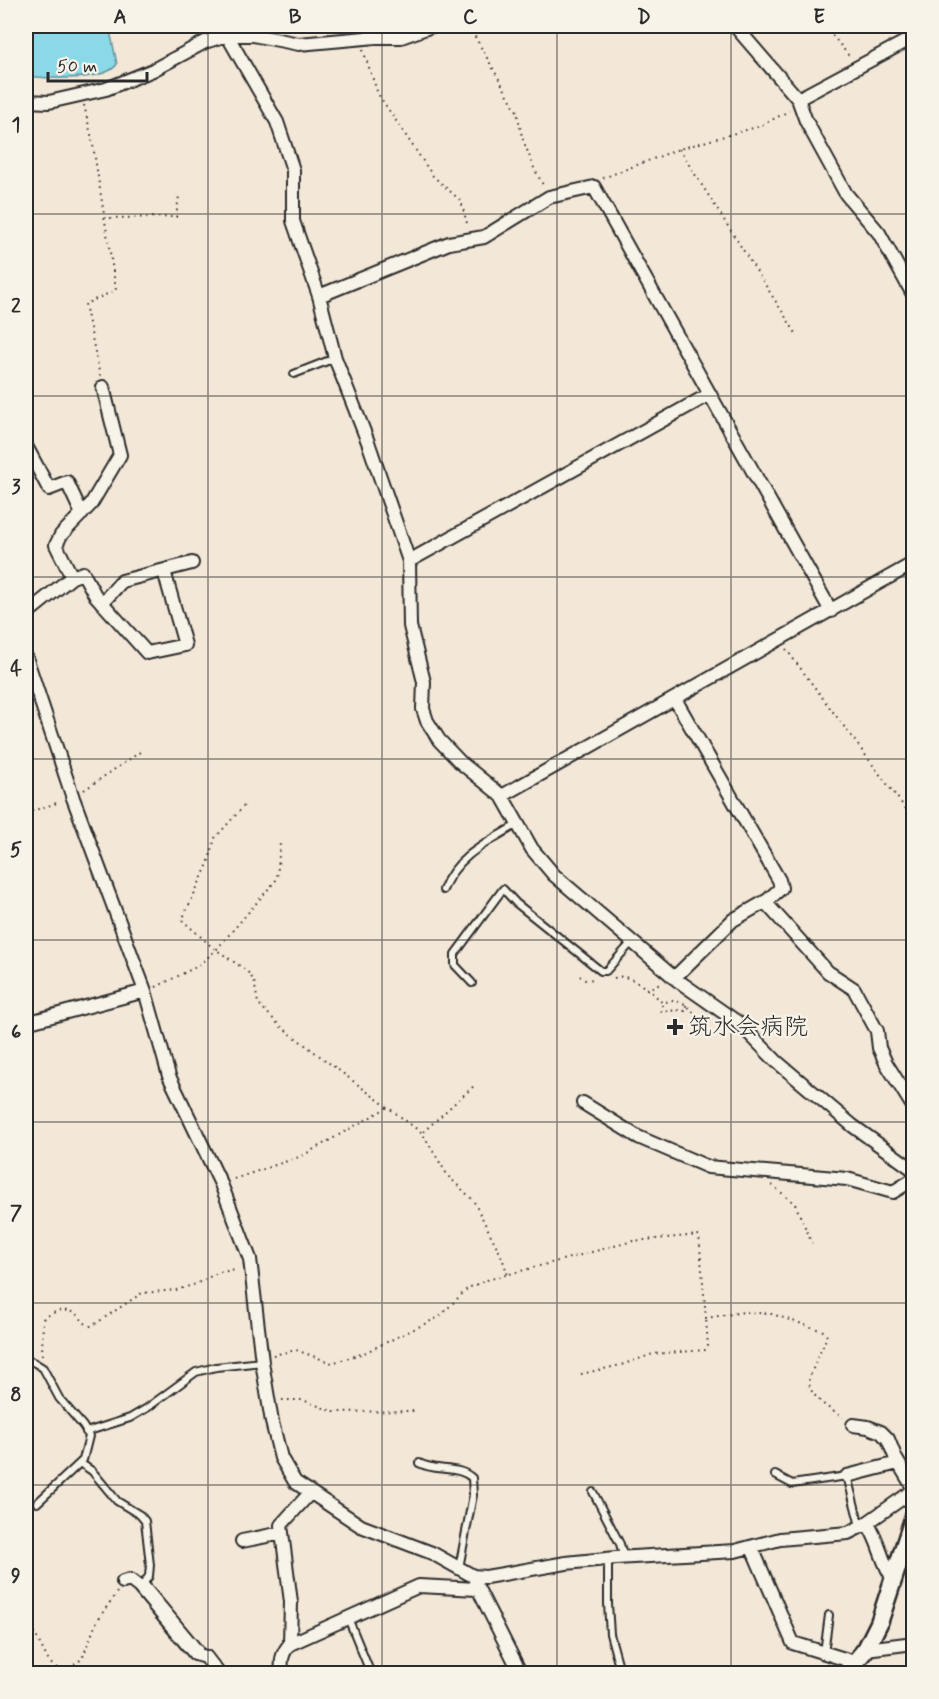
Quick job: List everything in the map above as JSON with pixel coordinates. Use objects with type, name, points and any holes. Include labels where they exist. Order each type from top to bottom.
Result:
[{"type":"street","points":[[26,101],[49,102],[106,89],[153,70],[205,42],[226,35],[253,35],[299,44],[360,39],[375,31],[401,37],[432,26]]},
{"type":"street","points":[[735,26],[798,99],[806,121],[846,194],[879,233],[914,296]]},
{"type":"street","points":[[226,35],[277,122],[293,170],[293,221],[320,296],[335,358],[368,442],[409,561],[411,626],[424,682],[423,709],[427,721],[439,740],[460,762],[502,796],[532,849],[554,875],[674,978],[732,1017],[784,1068],[853,1126],[914,1170]]},
{"type":"street","points":[[798,99],[914,37]]},
{"type":"street","points":[[320,296],[449,243],[484,237],[549,196],[594,187],[831,611]]},
{"type":"street","points":[[72,577],[56,545],[61,536],[91,504],[120,455],[103,387]]},
{"type":"street","points":[[409,561],[710,394]]},
{"type":"street","points":[[29,445],[49,489],[67,482],[82,514]]},
{"type":"street","points":[[102,603],[122,581],[192,562]]},
{"type":"street","points":[[502,796],[914,563]]},
{"type":"street","points":[[26,614],[72,577],[83,573],[102,603],[147,653],[185,645],[164,571]]},
{"type":"street","points":[[26,657],[73,798],[145,991],[169,1076],[221,1184],[250,1259],[268,1402],[281,1458],[295,1482],[361,1526],[432,1553],[459,1568],[475,1583],[521,1674]]},
{"type":"street","points":[[674,978],[733,920],[765,902],[781,888],[779,880],[675,699]]},
{"type":"street","points":[[765,902],[828,972],[854,989],[877,1031],[879,1048],[885,1063],[914,1108]]},
{"type":"street","points":[[26,1023],[145,991]]},
{"type":"street","points":[[584,1103],[638,1137],[708,1167],[847,1179],[893,1192],[914,1179]]},
{"type":"street","points":[[282,1674],[283,1652],[290,1644],[419,1586],[475,1583],[486,1577],[566,1563],[624,1557],[735,1551],[780,1539],[848,1533],[914,1490],[898,1463],[888,1439],[881,1432],[868,1427],[852,1425]]},
{"type":"street","points":[[847,1476],[898,1463]]},
{"type":"street","points":[[290,1644],[291,1602],[281,1525],[310,1492]]},
{"type":"street","points":[[752,1548],[793,1643],[824,1653],[851,1669],[866,1649],[879,1623],[914,1516]]},
{"type":"street","points":[[864,1524],[875,1534],[886,1570],[894,1581]]},
{"type":"street","points":[[242,1541],[282,1533]]},
{"type":"street","points":[[123,1582],[130,1580],[139,1587],[195,1654],[203,1653],[219,1674]]},
{"type":"street","points":[[866,1649],[914,1643]]},
{"type":"lane","points":[[294,374],[335,358]]},
{"type":"lane","points":[[443,890],[449,874],[463,860],[518,824]]},
{"type":"lane","points":[[472,983],[455,965],[455,954],[503,889],[516,903],[601,971],[606,971],[632,942]]},
{"type":"lane","points":[[26,1359],[41,1367],[59,1398],[89,1436],[83,1460],[37,1503]]},
{"type":"lane","points":[[86,1432],[130,1418],[196,1372],[262,1360]]},
{"type":"lane","points":[[80,1463],[92,1471],[117,1501],[140,1515],[145,1521],[150,1565],[149,1576],[144,1583],[203,1653]]},
{"type":"lane","points":[[419,1463],[427,1468],[465,1472],[472,1478],[473,1495],[459,1568]]},
{"type":"lane","points":[[775,1475],[792,1485],[847,1476],[864,1524]]},
{"type":"lane","points":[[593,1492],[620,1544],[624,1557]]},
{"type":"lane","points":[[608,1559],[610,1634],[621,1674]]},
{"type":"lane","points":[[824,1653],[829,1615]]},
{"type":"lane","points":[[348,1618],[371,1674]]},
{"type":"path","points":[[469,26],[518,111],[526,147],[549,196]]},
{"type":"path","points":[[825,26],[857,67]]},
{"type":"path","points":[[360,39],[378,94],[433,176],[461,201],[471,239]]},
{"type":"path","points":[[82,94],[92,139],[116,290],[85,304],[103,387]]},
{"type":"path","points":[[594,187],[603,178],[679,149],[760,126],[788,112],[798,99]]},
{"type":"path","points":[[679,149],[797,335]]},
{"type":"path","points":[[104,218],[176,217],[178,196]]},
{"type":"path","points":[[779,640],[914,820]]},
{"type":"path","points":[[26,813],[73,798],[140,752]]},
{"type":"path","points":[[244,806],[215,838],[208,864],[182,920],[216,950],[247,971],[254,981],[258,1003],[280,1026],[422,1133],[448,1176],[473,1200],[501,1255],[508,1275]]},
{"type":"path","points":[[145,991],[175,979],[198,966],[216,950],[277,879],[280,843]]},
{"type":"path","points":[[580,976],[584,980],[601,979]]},
{"type":"path","points":[[609,979],[625,976],[653,994],[663,1005]]},
{"type":"path","points":[[686,1005],[685,1011],[665,1013],[660,1009],[672,1000],[686,1005],[694,1011],[701,1035]]},
{"type":"path","points":[[422,1133],[476,1083]]},
{"type":"path","points":[[221,1184],[302,1156],[388,1107]]},
{"type":"path","points":[[764,1171],[770,1183],[795,1204],[812,1243]]},
{"type":"path","points":[[262,1360],[296,1350],[332,1363],[364,1353],[439,1317],[468,1288],[487,1280],[633,1242],[699,1235],[708,1346],[706,1350],[653,1354],[621,1365],[581,1374]]},
{"type":"path","points":[[41,1367],[43,1319],[50,1314],[68,1311],[92,1326],[142,1293],[176,1290],[225,1271],[252,1270]]},
{"type":"path","points":[[706,1318],[744,1312],[772,1314],[823,1331],[827,1336],[809,1381],[813,1393],[852,1425]]},
{"type":"path","points":[[268,1402],[303,1400],[334,1412],[414,1412]]},
{"type":"path","points":[[26,1616],[47,1658],[61,1673],[82,1659],[98,1621],[123,1582]]},
{"type":"water","points":[[26,26],[109,26],[117,64],[111,70],[101,74],[74,78],[26,75]]},
{"type":"place","name":"筑水会病院","points":[[675,1027]]}]
